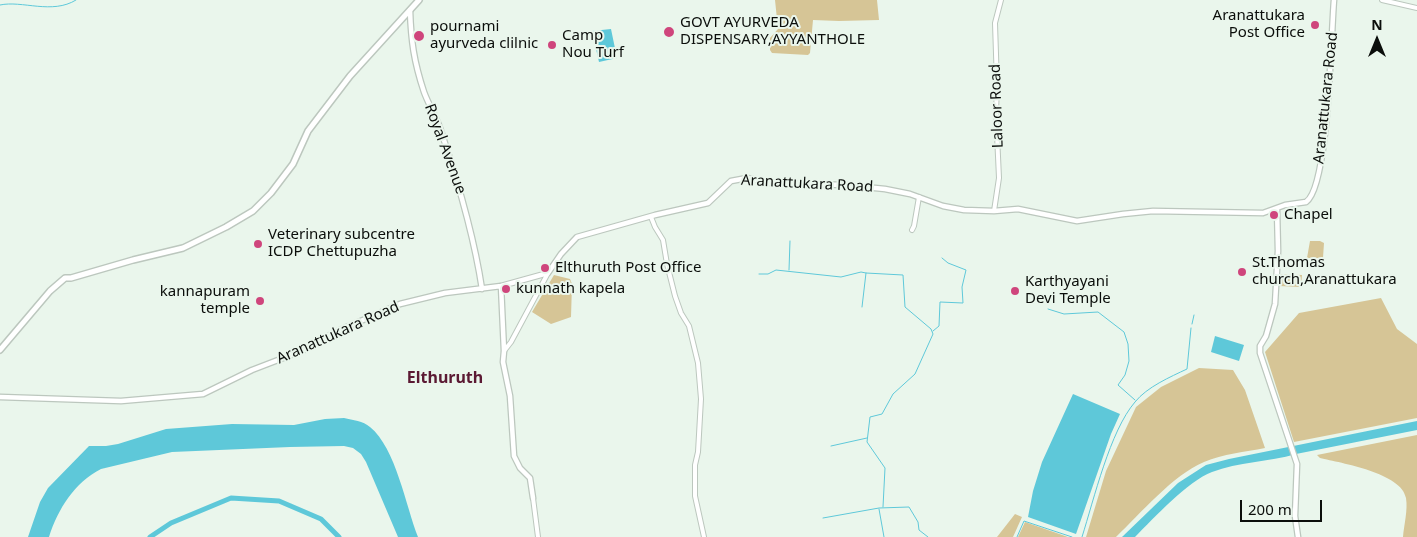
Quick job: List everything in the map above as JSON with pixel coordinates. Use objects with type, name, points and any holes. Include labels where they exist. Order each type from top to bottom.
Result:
[{"type":"main road","points":[[0,350],[50,291],[64,278],[71,278],[183,248],[226,227],[253,211],[271,193],[293,164],[308,131],[350,76],[419,0]]},
{"type":"main road","name":"Aranattukara Road","points":[[0,397],[120,401],[202,394],[252,370],[299,352],[332,333],[378,312],[411,301],[445,293],[501,286],[548,273],[561,254],[577,237],[708,203],[731,181],[747,178],[779,184],[885,189],[964,210],[994,212],[1018,209],[1062,219],[1084,221],[1153,211],[1263,212],[1277,209],[1285,204],[1306,202],[1313,194],[1324,147],[1332,60],[1334,0]]},
{"type":"main road","name":"Royal Avenue","points":[[410,10],[410,39],[416,68],[424,93],[440,127],[466,210],[477,254],[482,289]]},
{"type":"main road","points":[[1277,209],[1275,304],[1271,323],[1260,346],[1260,353],[1297,464],[1295,516],[1298,537]]},
{"type":"main road","points":[[501,286],[503,368],[510,396],[514,456],[520,468],[530,478],[533,498]]},
{"type":"street","name":"Laloor Road","points":[[994,212],[999,178],[995,23],[1001,0]]},
{"type":"street","points":[[1382,0],[1417,8]]},
{"type":"street","points":[[912,230],[919,197]]},
{"type":"street","points":[[651,217],[663,240],[668,271],[675,296],[681,313],[689,326],[698,363],[701,399],[700,430],[695,465],[695,496],[704,537]]},
{"type":"street","points":[[504,351],[511,342],[548,273]]},
{"type":"street","points":[[533,498],[538,537]]},
{"type":"shaded area","points":[[775,0],[877,0],[879,20],[813,20],[810,53],[808,55],[772,53],[770,50],[770,38],[778,29]]},
{"type":"shaded area","points":[[1310,241],[1324,243],[1323,258],[1307,258]]},
{"type":"shaded area","points":[[1279,274],[1302,275],[1301,287],[1279,286]]},
{"type":"shaded area","points":[[554,275],[570,279],[572,284],[571,317],[551,324],[532,312]]},
{"type":"shaded area","points":[[1381,298],[1397,329],[1417,344],[1417,418],[1294,442],[1265,352],[1299,313]]},
{"type":"shaded area","points":[[1199,368],[1233,370],[1245,390],[1265,448],[1226,455],[1204,462],[1192,468],[1169,485],[1116,537],[1086,537],[1106,471],[1136,407],[1161,387]]},
{"type":"shaded area","points":[[1417,435],[1417,537],[1403,537],[1406,498],[1402,489],[1394,482],[1369,470],[1320,458],[1317,455]]},
{"type":"shaded area","points":[[1015,514],[1022,517],[1013,537],[997,537]]},
{"type":"shaded area","points":[[1025,522],[1068,537],[1018,537]]},
{"type":"water","points":[[611,29],[617,58],[599,62],[592,31]]},
{"type":"water","points":[[1215,336],[1244,345],[1239,361],[1211,352]]},
{"type":"water","points":[[1073,394],[1120,414],[1111,434],[1076,534],[1028,517],[1033,491],[1042,462]]},
{"type":"water","points":[[344,418],[358,421],[370,427],[387,449],[418,537],[398,537],[366,462],[361,454],[353,448],[344,446],[172,452],[101,469],[75,489],[68,498],[57,517],[49,537],[28,537],[40,502],[48,488],[89,446],[118,444],[166,429],[232,424],[294,425],[325,419]]},
{"type":"water","points":[[1417,421],[1417,430],[1232,466],[1212,472],[1182,492],[1161,510],[1135,537],[1122,537],[1178,483],[1206,465]]},
{"type":"waterway","points":[[0,5],[18,4],[47,7],[67,4],[76,0]]},
{"type":"waterway","points":[[789,270],[790,241]]},
{"type":"waterway","points":[[933,331],[939,326],[940,302],[963,303],[962,287],[966,270],[948,263],[942,258]]},
{"type":"waterway","points":[[759,274],[768,274],[776,270],[841,277],[861,272],[903,275],[905,307],[931,329],[933,334],[915,374],[893,394],[882,414],[870,417],[867,442],[885,468],[883,507]]},
{"type":"waterway","points":[[862,307],[866,273]]},
{"type":"waterway","points":[[1048,309],[1064,314],[1098,312],[1124,332],[1128,344],[1129,361],[1125,375],[1118,385],[1135,400]]},
{"type":"waterway","points":[[1192,324],[1194,315]]},
{"type":"waterway","points":[[1082,537],[1110,447],[1118,430],[1126,415],[1140,397],[1159,383],[1187,369],[1191,328]]},
{"type":"waterway","points":[[831,446],[867,438]]},
{"type":"waterway","points":[[150,537],[171,523],[231,498],[279,501],[321,519],[339,537]]},
{"type":"waterway","points":[[823,518],[879,508],[909,507],[918,522],[919,530],[928,537]]},
{"type":"waterway","points":[[879,509],[884,537]]},
{"type":"waterway","points":[[1017,537],[1024,521],[1072,537]]},
{"type":"place","name":"Aranattukara Post Office","points":[[1315,25]]},
{"type":"place","name":"GOVT AYURVEDA DISPENSARY,AYYANTHOLE","points":[[669,32]]},
{"type":"place","name":"pournami ayurveda clilnic","points":[[419,36]]},
{"type":"place","name":"Camp Nou Turf","points":[[552,45]]},
{"type":"place","name":"Chapel","points":[[1274,215]]},
{"type":"place","name":"Veterinary subcentre ICDP Chettupuzha","points":[[258,244]]},
{"type":"place","name":"Elthuruth Post Office","points":[[545,268]]},
{"type":"place","name":"St.Thomas church,Aranattukara","points":[[1242,272]]},
{"type":"place","name":"kunnath kapela","points":[[506,289]]},
{"type":"place","name":"Karthyayani Devi Temple","points":[[1015,291]]},
{"type":"place","name":"kannapuram temple","points":[[260,301]]},
{"type":"district","name":"Elthuruth","points":[[445,378]]}]
